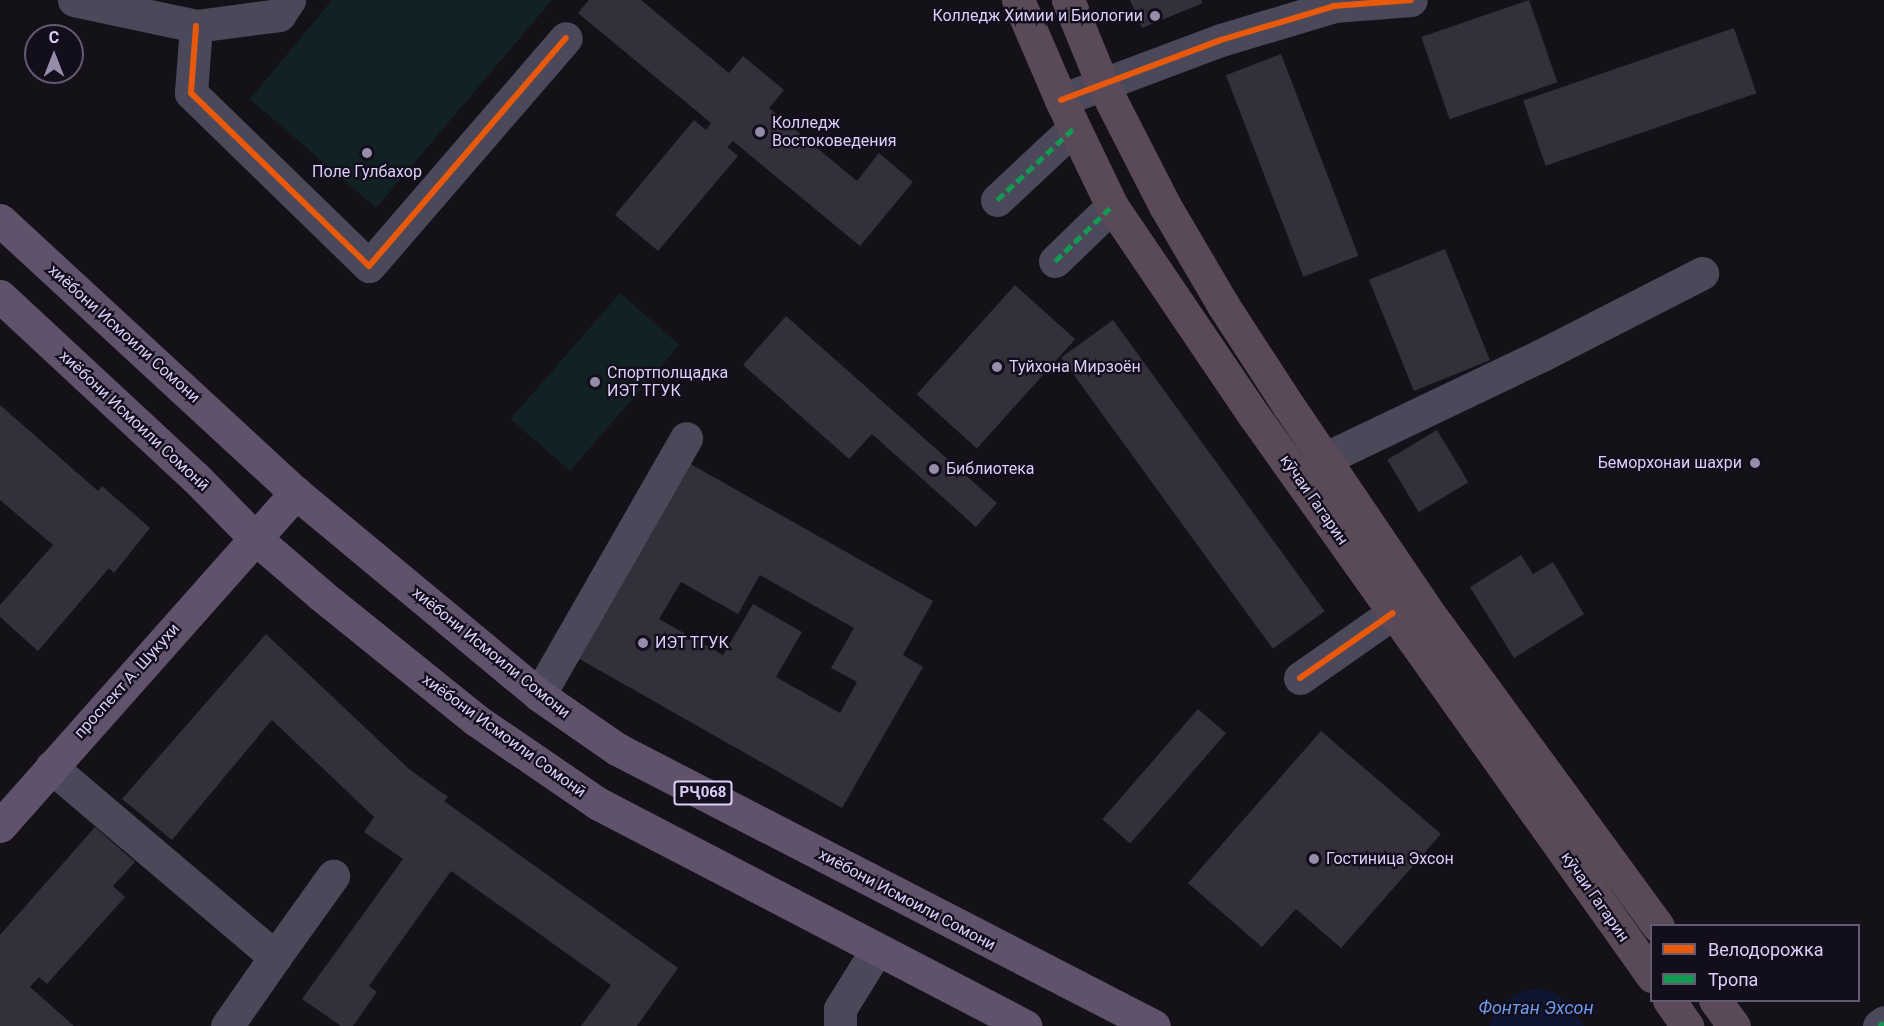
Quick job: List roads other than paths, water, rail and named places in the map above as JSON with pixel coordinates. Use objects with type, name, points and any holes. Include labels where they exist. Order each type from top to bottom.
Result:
[{"type":"highway","name":"кӯчаи Гагарин","points":[[1017,0],[1067,114],[1112,206],[1393,613],[1650,973]]},
{"type":"highway","name":"кӯчаи Гагарин","points":[[1068,0],[1102,83],[1182,236],[1223,304],[1324,459],[1431,616],[1657,924]]},
{"type":"highway","points":[[1670,1002],[1687,1026]]},
{"type":"highway","points":[[1716,1002],[1734,1026]]},
{"type":"main road","name":"хиёбони Исмоили Сомони","points":[[0,220],[296,493],[539,695],[617,749],[1154,1026]]},
{"type":"main road","name":"хиёбони Исмоили Сомонӣ","points":[[0,296],[195,477],[255,538],[321,596],[476,720],[597,804],[1025,1026]]},
{"type":"main road","name":"проспект А. Шукухи","points":[[0,826],[296,493]]},
{"type":"street","points":[[74,0],[196,26],[279,15],[289,0]]},
{"type":"street","points":[[997,200],[1067,114],[1102,83],[1221,40],[1334,6],[1411,0]]},
{"type":"street","points":[[196,26],[191,93],[369,266],[566,38]]},
{"type":"street","points":[[1055,261],[1112,206]]},
{"type":"street","points":[[1324,459],[1542,355],[1702,273]]},
{"type":"street","points":[[539,695],[686,438]]},
{"type":"street","points":[[1300,678],[1393,613]]},
{"type":"street","points":[[51,767],[275,957]]},
{"type":"street","points":[[228,1026],[333,876]]},
{"type":"street","points":[[840,1026],[840,1010],[877,949]]},
{"type":"street","points":[[1879,1026],[1884,1022]]},
{"type":"water","name":"Фонтан Эхсон","points":[[1538,989],[1552,992],[1571,1003],[1584,1026],[1489,1026],[1494,1013],[1504,1001],[1523,991]]},
{"type":"place","name":"Колледж Химии и Биологии","points":[[1155,16]]},
{"type":"place","name":"Колледж Востоковедения","points":[[760,132]]},
{"type":"place","name":"Поле Гулбахор","points":[[367,153]]},
{"type":"place","name":"Туйхона Мирзоён","points":[[997,367]]},
{"type":"place","name":"Спортполщадка ИЭТ ТГУК","points":[[595,382]]},
{"type":"place","name":"Беморхонаи шахри","points":[[1755,463]]},
{"type":"place","name":"Библиотека","points":[[934,469]]},
{"type":"place","name":"ИЭТ ТГУК","points":[[643,643]]},
{"type":"place","name":"Гостиница Эхсон","points":[[1314,859]]}]
